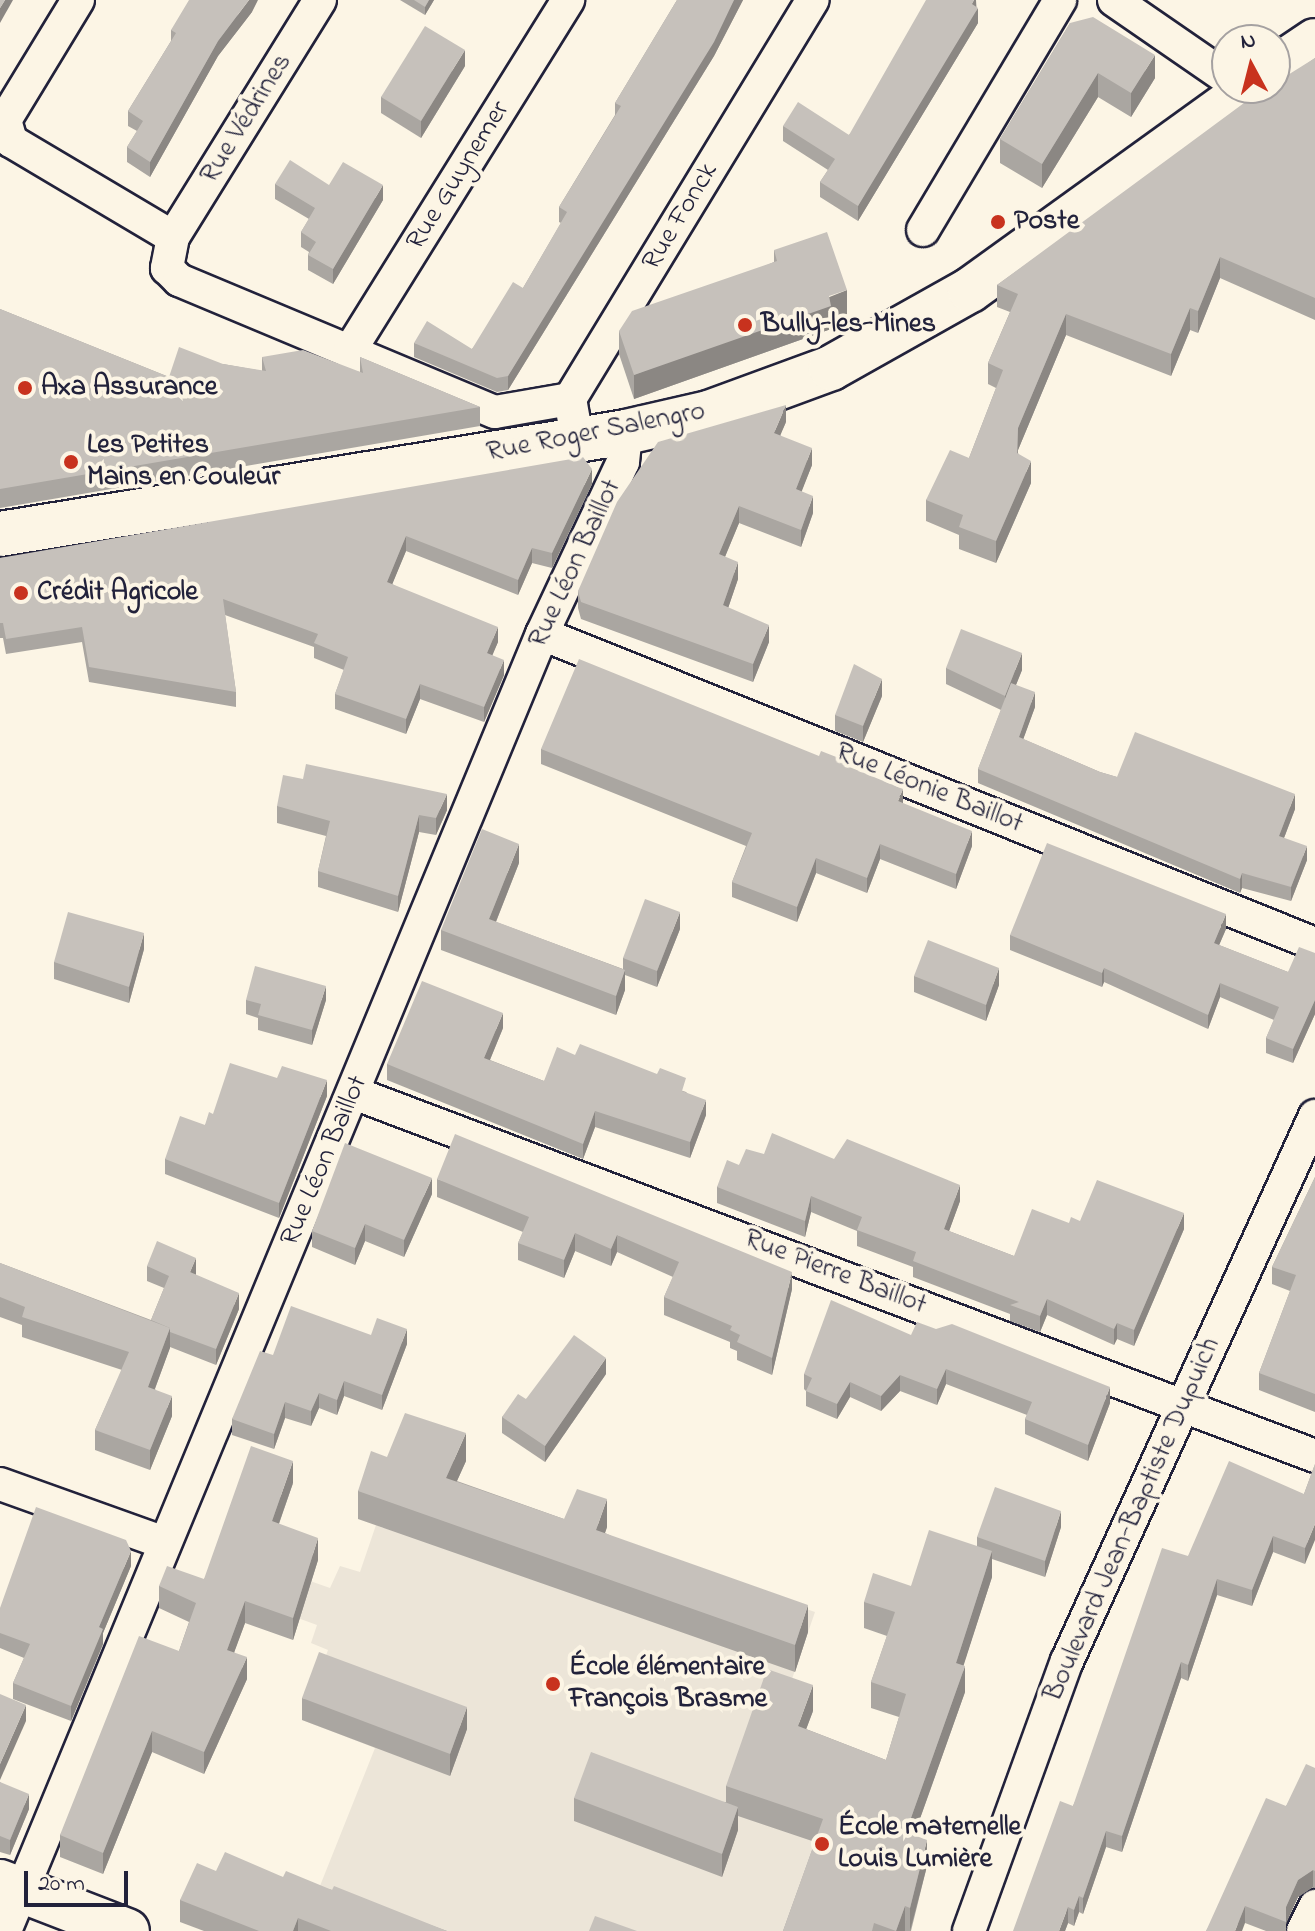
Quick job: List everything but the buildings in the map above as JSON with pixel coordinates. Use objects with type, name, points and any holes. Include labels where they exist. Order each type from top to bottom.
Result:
[{"type":"street","points":[[78,0],[5,120],[11,141],[173,237],[167,268],[179,280],[495,412],[574,420]]},
{"type":"street","name":"Rue Védrines","points":[[173,237],[320,0]]},
{"type":"street","name":"Rue Guynemer","points":[[349,352],[568,0]]},
{"type":"street","name":"Rue Fonck","points":[[574,420],[813,0]]},
{"type":"street","points":[[923,230],[1060,0]]},
{"type":"street","points":[[1114,0],[1211,61]]},
{"type":"street","name":"Rue Roger Salengro","points":[[1291,56],[1315,41]]},
{"type":"street","name":"Rue Roger Salengro","points":[[0,534],[574,420],[626,432],[709,413],[865,352],[970,290],[1218,104]]},
{"type":"street","name":"Rue Léon Baillot","points":[[5,1931],[11,1886],[165,1543],[542,634],[623,462],[626,432]]},
{"type":"street","name":"Rue Léonie Baillot","points":[[542,634],[1315,944]]},
{"type":"street","name":"Rue Pierre Baillot","points":[[354,1093],[1315,1456]]},
{"type":"street","name":"Boulevard Jean-Baptiste Dupuich","points":[[969,1931],[1067,1661],[1315,1116]]},
{"type":"street","points":[[0,1484],[165,1543]]},
{"type":"street","points":[[11,1886],[127,1931]]},
{"type":"street","points":[[1303,1931],[1315,1906]]},
{"type":"shaded area","name":"École élémentaire François Brasme","points":[[404,1473],[815,1612],[770,1743],[834,1785],[896,1758],[937,1772],[906,1858],[905,1931],[302,1931],[375,1748],[302,1720],[328,1650],[311,1643],[317,1625],[210,1586],[222,1550],[330,1588],[340,1566],[360,1572],[376,1525],[383,1528]]},
{"type":"place","name":"Poste","points":[[998,222]]},
{"type":"place","name":"Bully-les-Mines","points":[[745,325]]},
{"type":"place","name":"Axa Assurance","points":[[25,388]]},
{"type":"place","name":"Les Petites Mains en Couleur","points":[[71,462]]},
{"type":"place","name":"Crédit Agricole","points":[[21,593]]},
{"type":"place","name":"École élémentaire François Brasme","points":[[553,1684]]},
{"type":"place","name":"École maternelle Louis Lumière","points":[[822,1844]]}]
